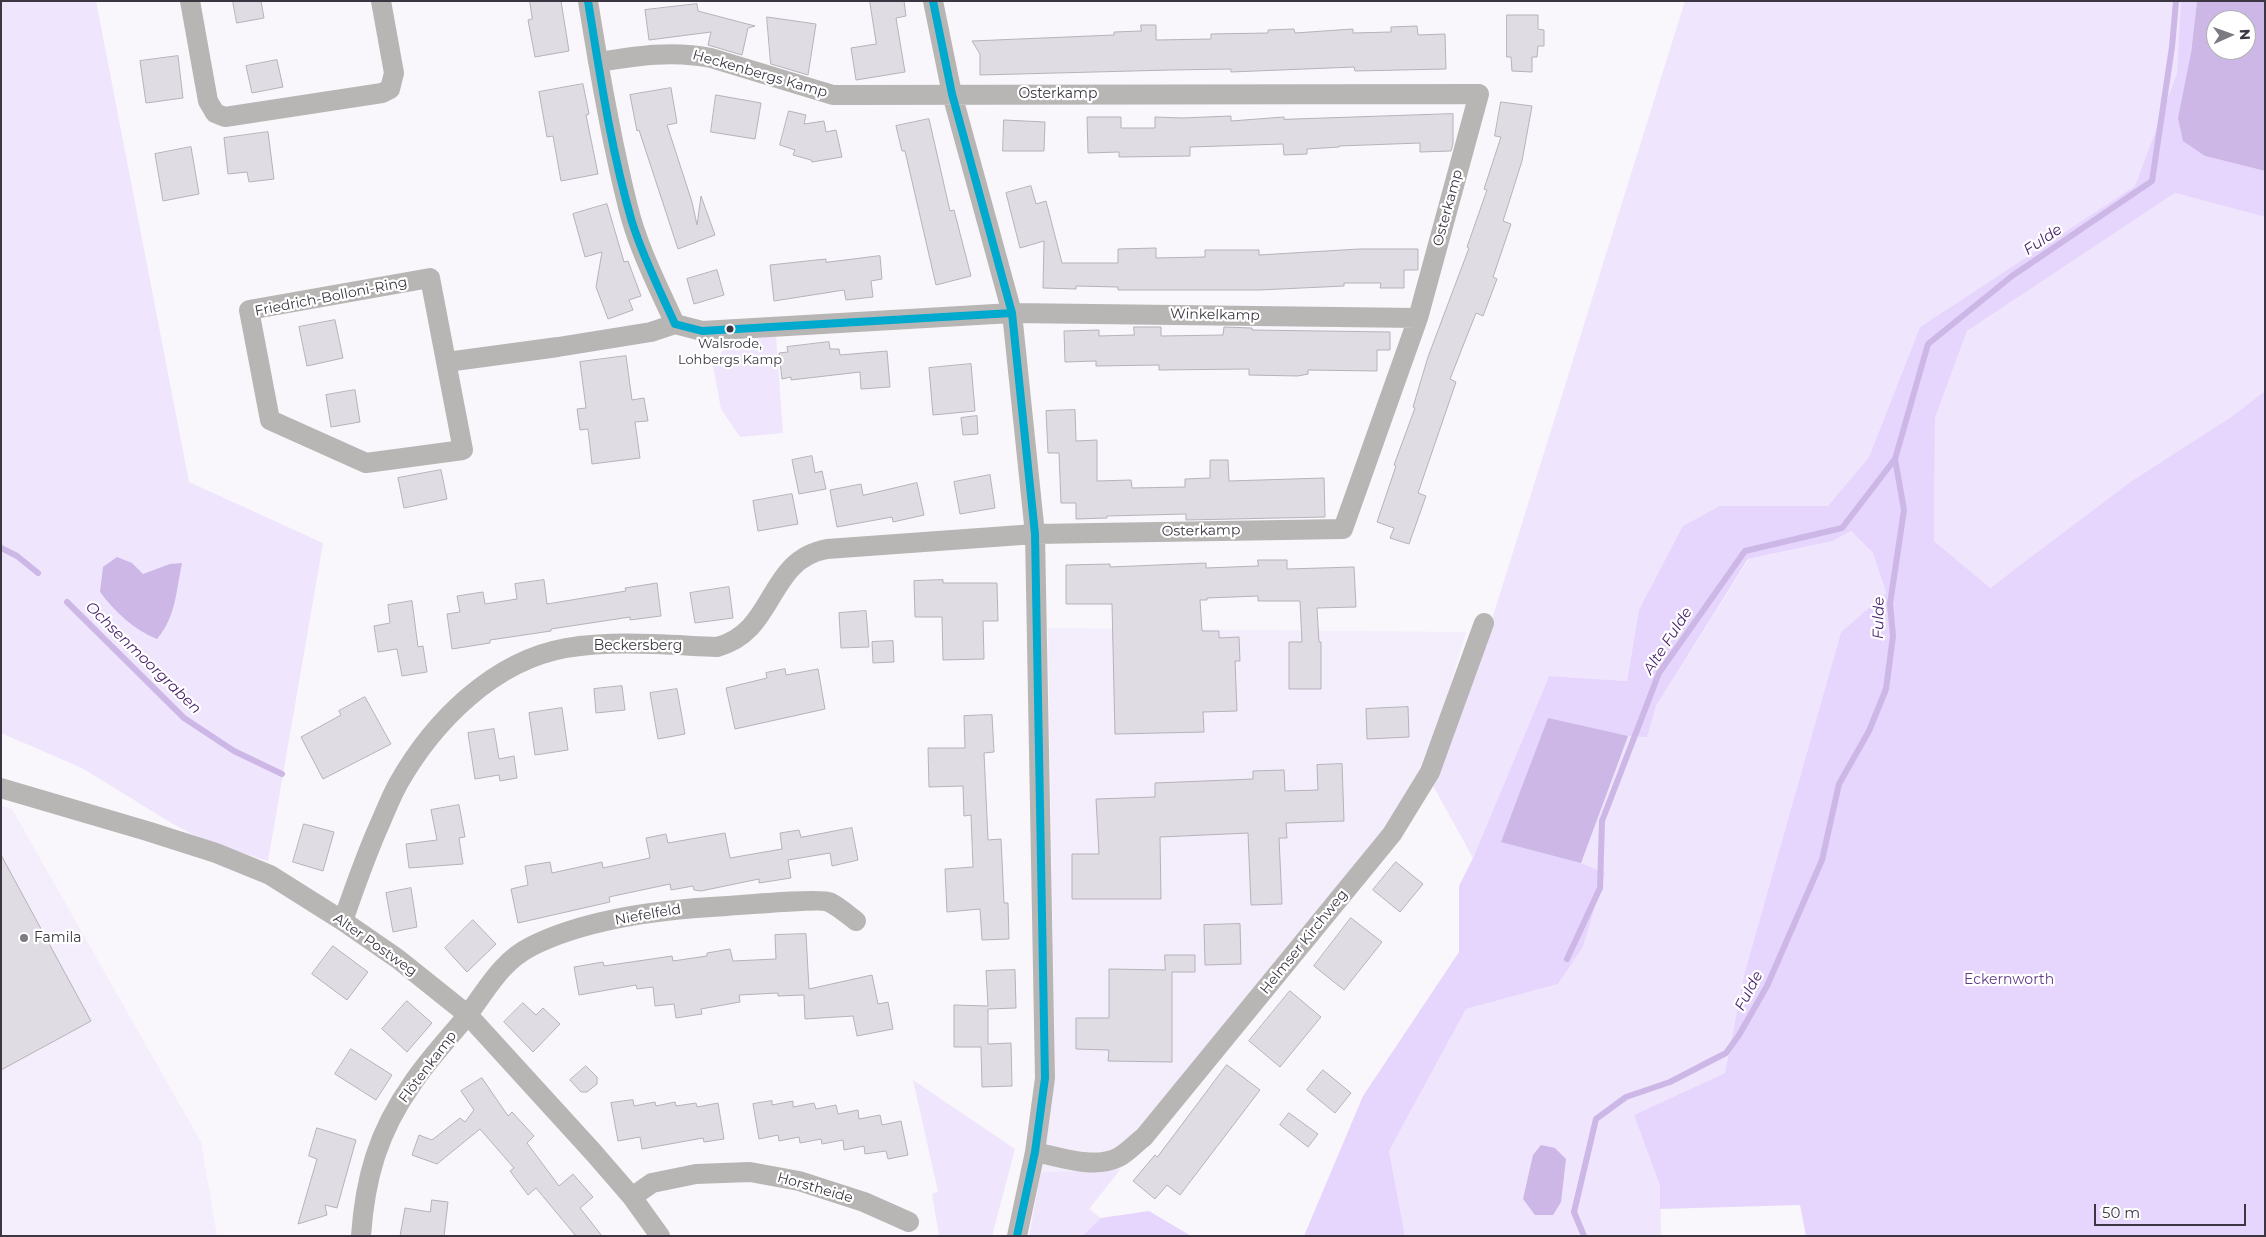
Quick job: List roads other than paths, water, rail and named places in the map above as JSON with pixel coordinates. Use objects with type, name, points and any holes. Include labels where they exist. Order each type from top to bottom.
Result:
[{"type":"street","points":[[190,1],[208,101],[216,113],[225,117],[382,93],[390,89],[394,73],[381,1]]},
{"type":"street","points":[[447,362],[558,348],[650,332],[675,324],[628,208],[598,62],[588,1]]},
{"type":"street","points":[[933,1],[952,94],[1012,313],[1036,534],[1045,1078],[1035,1152],[1017,1236]]},
{"type":"street","name":"Heckenbergs Kamp","points":[[598,62],[664,53],[691,54],[711,58],[833,95],[952,94]]},
{"type":"street","name":"Osterkamp","points":[[952,94],[1479,94],[1418,318],[1343,529],[1036,534]]},
{"type":"street","name":"Friedrich-Bolloni-Ring","points":[[430,278],[447,362],[463,450],[366,463],[270,420],[249,310],[430,278]]},
{"type":"street","name":"Winkelkamp","points":[[675,324],[702,331],[1012,313],[1418,318]]},
{"type":"street","name":"Beckersberg","points":[[343,921],[364,861],[398,784],[435,731],[455,709],[506,671],[543,654],[594,645],[717,646],[726,644],[741,638],[758,620],[787,571],[794,564],[820,550],[1036,534]]},
{"type":"street","name":"Helmser Kirchweg","points":[[1035,1152],[1102,1163],[1121,1156],[1144,1137],[1392,834],[1430,772],[1484,623]]},
{"type":"street","name":"Alter Postweg","points":[[1,788],[216,853],[270,875],[343,921],[398,959],[468,1015],[593,1152],[632,1198],[660,1236]]},
{"type":"street","name":"Niefelfeld","points":[[468,1015],[496,973],[511,958],[532,946],[585,927],[677,908],[827,901],[856,921]]},
{"type":"street","name":"Flötenkamp","points":[[361,1236],[364,1199],[368,1180],[375,1153],[391,1118],[412,1084],[468,1015]]},
{"type":"street","name":"Horstheide","points":[[632,1198],[652,1183],[696,1174],[750,1172],[799,1180],[864,1202],[909,1222]]},
{"type":"waterway","name":"Fulde","points":[[1584,1236],[1574,1212],[1596,1119],[1626,1097],[1670,1082],[1726,1053],[1739,1035],[1767,986],[1822,860],[1839,784],[1869,731],[1886,689],[1893,636],[1890,604],[1904,510],[1895,459],[1928,344],[2012,276],[2152,181],[2172,47],[2176,1]]},
{"type":"waterway","name":"Alte Fulde","points":[[1567,959],[1600,888],[1602,821],[1659,673],[1745,551],[1842,528],[1895,459]]},
{"type":"waterway","name":"Ochsenmoorgraben","points":[[1,548],[17,556],[38,573]]},
{"type":"waterway","name":"Ochsenmoorgraben","points":[[67,602],[184,718],[234,751],[282,774]]},
{"type":"place","name":"Walsrode, Lohbergs Kamp","points":[[730,329]]},
{"type":"place","name":"Famila","points":[[24,938]]},
{"type":"park label","name":"Eckernworth","points":[[2009,980]]}]
